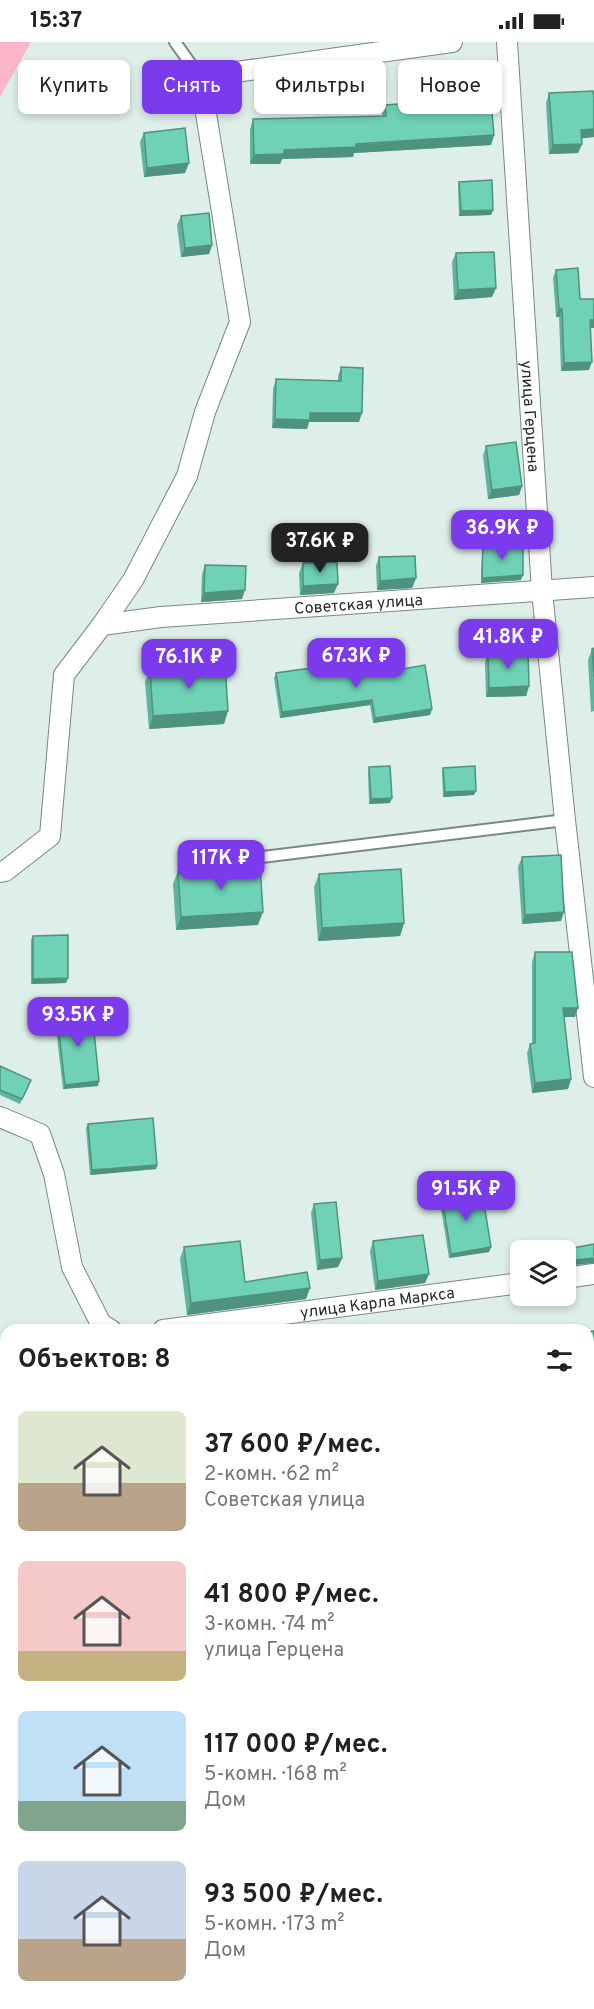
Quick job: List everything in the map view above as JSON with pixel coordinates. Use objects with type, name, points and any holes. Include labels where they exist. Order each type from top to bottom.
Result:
[{"type":"street","points":[[242,71],[452,42]]},
{"type":"street","name":"улица Герцена","points":[[507,42],[542,591],[594,1077]]},
{"type":"street","points":[[0,872],[5,871],[50,836],[64,675],[133,580],[187,476],[205,412],[240,322],[206,114]]},
{"type":"street","name":"Советская улица","points":[[102,625],[161,617],[594,587]]},
{"type":"street","points":[[0,1117],[40,1134],[54,1174],[72,1268],[101,1324]]},
{"type":"street","points":[[576,1277],[594,1274]]},
{"type":"street","name":"улица Карла Маркса","points":[[209,1324],[510,1284]]},
{"type":"lane","points":[[175,42],[188,60]]},
{"type":"lane","points":[[205,864],[565,820]]},
{"type":"shaded area","points":[[0,42],[31,42],[21,60],[18,60],[18,65],[0,97]]},
{"type":"building","points":[[593,91],[594,129],[581,130],[582,144],[553,145],[549,93]]},
{"type":"building","points":[[398,104],[398,114],[492,114],[494,135],[356,144],[356,147],[284,150],[284,154],[254,155],[253,119],[386,116],[386,105]]},
{"type":"building","points":[[185,128],[189,163],[147,168],[144,133]]},
{"type":"building","points":[[492,180],[493,210],[461,211],[459,182]]},
{"type":"building","points":[[209,213],[212,245],[185,248],[181,216]]},
{"type":"building","points":[[494,252],[496,288],[458,290],[456,253]]},
{"type":"building","points":[[578,268],[580,299],[594,299],[594,320],[590,320],[592,362],[564,363],[562,309],[559,309],[556,270]]},
{"type":"building","points":[[341,367],[363,368],[362,413],[310,413],[310,420],[275,419],[276,379],[341,381]]},
{"type":"building","points":[[516,442],[522,486],[492,490],[486,446]]},
{"type":"building","points":[[483,544],[523,545],[523,575],[482,578]]},
{"type":"building","points":[[415,556],[416,578],[380,581],[379,557]]},
{"type":"building","points":[[337,562],[338,584],[303,586],[303,563]]},
{"type":"building","points":[[205,565],[246,566],[245,590],[204,593]]},
{"type":"building","points":[[594,648],[594,677],[592,649]]},
{"type":"building","points":[[528,651],[529,686],[489,688],[488,653]]},
{"type":"building","points":[[346,663],[348,671],[384,665],[385,672],[425,665],[432,709],[375,718],[372,700],[282,712],[276,673]]},
{"type":"building","points":[[225,664],[228,711],[153,716],[150,669]]},
{"type":"building","points":[[390,766],[392,798],[371,799],[369,767]]},
{"type":"building","points":[[475,766],[476,791],[445,792],[443,768]]},
{"type":"building","points":[[561,855],[564,912],[525,915],[522,857]]},
{"type":"building","points":[[260,865],[263,912],[181,917],[178,871]]},
{"type":"building","points":[[401,869],[404,923],[322,928],[319,874]]},
{"type":"building","points":[[68,935],[68,978],[33,979],[33,936]]},
{"type":"building","points":[[535,952],[572,952],[578,1008],[563,1008],[571,1079],[535,1083],[530,1044],[535,1043]]},
{"type":"building","points":[[92,1011],[99,1081],[65,1085],[57,1015]]},
{"type":"building","points":[[0,1066],[31,1080],[22,1099],[0,1090]]},
{"type":"building","points":[[153,1118],[157,1165],[92,1170],[88,1124]]},
{"type":"building","points":[[482,1191],[491,1247],[451,1254],[442,1197]]},
{"type":"building","points":[[336,1202],[342,1258],[320,1260],[314,1204]]},
{"type":"building","points":[[423,1235],[429,1274],[378,1281],[373,1241]]},
{"type":"building","points":[[240,1241],[245,1282],[307,1272],[310,1288],[191,1303],[184,1247]]},
{"type":"building","points":[[594,1244],[594,1258],[576,1260],[576,1247]]}]
